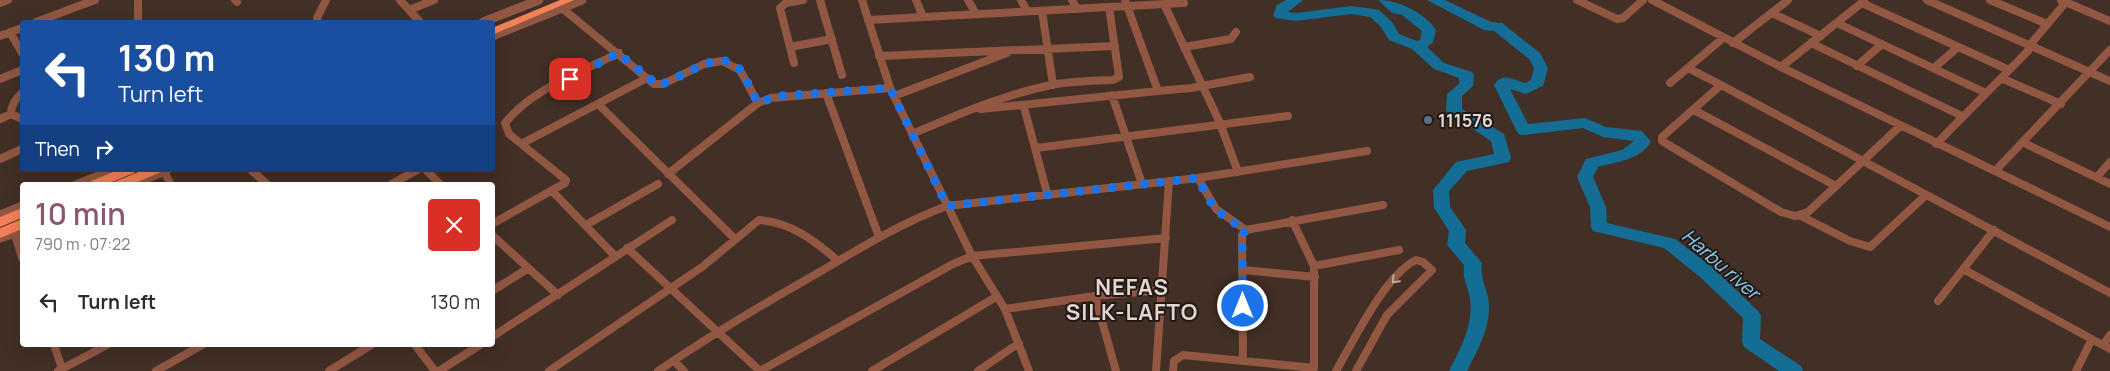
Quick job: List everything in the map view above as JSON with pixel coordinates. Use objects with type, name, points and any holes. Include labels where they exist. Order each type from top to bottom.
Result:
[{"type":"highway","points":[[495,24],[553,0]]},
{"type":"highway","points":[[495,31],[566,4]]},
{"type":"highway","points":[[93,178],[121,172]]},
{"type":"highway","points":[[127,182],[156,172]]},
{"type":"highway","points":[[0,222],[20,214]]},
{"type":"highway","points":[[0,233],[20,229]]},
{"type":"street","points":[[0,3],[8,0]]},
{"type":"street","points":[[41,20],[95,0]]},
{"type":"street","points":[[138,0],[138,20]]},
{"type":"street","points":[[318,20],[326,0]]},
{"type":"street","points":[[400,0],[418,20]]},
{"type":"street","points":[[409,10],[434,0]]},
{"type":"street","points":[[488,20],[539,0]]},
{"type":"street","points":[[495,35],[566,4],[582,0]]},
{"type":"street","points":[[794,63],[780,8],[786,3],[803,0]]},
{"type":"street","points":[[820,0],[842,75]]},
{"type":"street","points":[[862,0],[890,88],[972,256],[1005,309],[1029,371]]},
{"type":"street","points":[[916,0],[923,17]]},
{"type":"street","points":[[968,0],[976,14]]},
{"type":"street","points":[[1021,0],[1027,11]]},
{"type":"street","points":[[1072,0],[1077,9]]},
{"type":"street","points":[[1577,0],[1617,19],[1623,18],[1643,0]]},
{"type":"street","points":[[1652,0],[1781,68],[1936,144],[1987,168],[1996,170],[2110,228]]},
{"type":"street","points":[[1661,5],[1668,0]]},
{"type":"street","points":[[1733,43],[1788,0]]},
{"type":"street","points":[[1927,0],[2110,81]]},
{"type":"street","points":[[1990,0],[2047,24]]},
{"type":"street","points":[[1936,144],[2028,51],[2030,45],[2064,1],[2110,21]]},
{"type":"street","points":[[1781,68],[1864,2],[2009,70]]},
{"type":"street","points":[[868,20],[1108,7],[1127,3],[1184,3]]},
{"type":"street","points":[[1127,3],[1158,91]]},
{"type":"street","points":[[566,4],[618,53],[658,85],[704,64],[715,61],[728,62],[740,70],[758,103]]},
{"type":"street","points":[[1164,4],[1220,123],[1238,172]]},
{"type":"street","points":[[912,134],[1001,98],[1053,85],[1113,80],[1119,77],[1120,73],[1108,7]]},
{"type":"street","points":[[1042,11],[1053,85]]},
{"type":"street","points":[[1772,13],[1821,36]]},
{"type":"street","points":[[1837,23],[1986,93]]},
{"type":"street","points":[[0,36],[20,29]]},
{"type":"street","points":[[10,32],[20,50]]},
{"type":"street","points":[[1184,47],[1231,39],[1236,32]]},
{"type":"street","points":[[1670,83],[1723,38]]},
{"type":"street","points":[[790,47],[832,39]]},
{"type":"street","points":[[1811,43],[1962,116]]},
{"type":"street","points":[[1857,66],[1882,44]]},
{"type":"street","points":[[879,56],[1115,46]]},
{"type":"street","points":[[1934,68],[1958,46]]},
{"type":"street","points":[[894,96],[1013,51]]},
{"type":"street","points":[[1996,170],[2001,168],[2024,144],[2110,51]]},
{"type":"street","points":[[495,222],[565,183],[564,176],[506,129],[505,123],[514,111],[618,53]]},
{"type":"street","points":[[1688,68],[2110,293]]},
{"type":"street","points":[[0,79],[20,71]]},
{"type":"street","points":[[974,109],[1024,107],[1158,91],[1250,77]]},
{"type":"street","points":[[523,143],[647,78]]},
{"type":"street","points":[[2001,78],[2061,104]]},
{"type":"street","points":[[1075,82],[1081,99]]},
{"type":"street","points":[[1721,85],[1662,137],[1662,141],[1781,212],[1792,216],[1801,216],[1850,241],[1870,247],[1926,194]]},
{"type":"street","points":[[668,174],[758,103],[779,96],[890,88]]},
{"type":"street","points":[[826,92],[879,237]]},
{"type":"street","points":[[0,119],[10,114],[13,102],[20,95]]},
{"type":"street","points":[[1112,95],[1142,184]]},
{"type":"street","points":[[598,104],[735,239]]},
{"type":"street","points":[[1024,107],[1047,194]]},
{"type":"street","points":[[1694,110],[1836,186]]},
{"type":"street","points":[[10,114],[20,119]]},
{"type":"street","points":[[1036,148],[1220,123],[1288,116]]},
{"type":"street","points":[[1801,216],[1808,212],[1900,126]]},
{"type":"street","points":[[2024,144],[2110,184]]},
{"type":"street","points":[[0,159],[20,151]]},
{"type":"street","points":[[658,371],[717,331],[879,237],[920,216],[947,206],[1198,178],[1367,151]]},
{"type":"street","points":[[2097,177],[2110,162]]},
{"type":"street","points":[[93,178],[108,172]]},
{"type":"street","points":[[137,182],[158,172]]},
{"type":"street","points":[[253,172],[265,182]]},
{"type":"street","points":[[395,182],[413,172]]},
{"type":"street","points":[[428,172],[438,182]]},
{"type":"street","points":[[1198,178],[1212,207],[1246,230]]},
{"type":"street","points":[[1156,371],[1169,181]]},
{"type":"street","points":[[586,225],[658,184]]},
{"type":"street","points":[[552,191],[615,256]]},
{"type":"street","points":[[1243,360],[1242,235],[1246,230],[1292,220],[1383,205]]},
{"type":"street","points":[[0,215],[20,207]]},
{"type":"street","points":[[549,371],[702,267],[755,222],[763,219],[809,236],[838,261]]},
{"type":"street","points":[[495,335],[672,220]]},
{"type":"street","points":[[1173,371],[1174,361],[1183,355],[1314,368],[1314,266],[1292,220]]},
{"type":"street","points":[[0,238],[20,229]]},
{"type":"street","points":[[1938,301],[1994,230]]},
{"type":"street","points":[[495,238],[527,269],[558,295]]},
{"type":"street","points":[[628,248],[760,371],[952,264],[972,256],[1166,238]]},
{"type":"street","points":[[1314,266],[1400,250]]},
{"type":"street","points":[[1336,371],[1368,315],[1387,288],[1411,262],[1416,260],[1426,263],[1432,270],[1426,279],[1401,298],[1382,321],[1356,371]]},
{"type":"street","points":[[495,289],[527,269]]},
{"type":"street","points":[[1963,269],[2106,347],[2110,335]]},
{"type":"street","points":[[1243,270],[1315,277]]},
{"type":"street","points":[[1005,309],[1095,296],[1163,290]]},
{"type":"street","points":[[1095,296],[1116,371]]},
{"type":"street","points":[[872,371],[996,297]]},
{"type":"street","points":[[2076,371],[2092,339]]},
{"type":"street","points":[[978,371],[1019,344]]},
{"type":"street","points":[[55,347],[61,370],[103,347]]},
{"type":"street","points":[[156,371],[198,347]]},
{"type":"street","points":[[329,371],[369,347]]},
{"type":"street","points":[[417,347],[435,371]]},
{"type":"street","points":[[439,371],[477,347]]},
{"type":"street","points":[[674,361],[684,371]]},
{"type":"waterway","points":[[1296,0],[1282,8],[1280,15],[1296,17],[1351,10],[1374,13],[1387,25],[1394,37],[1417,46]]},
{"type":"waterway","name":"Harbu river","points":[[1385,0],[1397,10],[1407,12],[1429,30],[1426,42],[1417,46]]},
{"type":"waterway","name":"Harbu river","points":[[1434,0],[1489,27],[1497,26],[1535,56],[1541,68],[1538,83],[1526,89],[1504,81],[1501,85],[1523,130],[1585,123],[1603,132],[1637,135],[1643,142],[1627,154],[1592,163],[1585,177],[1598,207],[1599,227],[1669,243],[1706,272],[1752,316],[1751,342],[1794,371]]},
{"type":"waterway","points":[[1417,46],[1439,66],[1467,75],[1466,86],[1454,94],[1454,111],[1498,138],[1503,158],[1462,166],[1441,190],[1442,208],[1458,230],[1456,245],[1473,263],[1472,279],[1479,297],[1480,307],[1480,316],[1475,335],[1458,371]]},
{"type":"place","name":"111576","points":[[1428,120]]},
{"type":"district","name":"NEFAS SILK-LAFTO","points":[[1132,300]]},
{"type":"route","points":[[570,79],[618,53],[654,84],[658,85],[704,64],[715,61],[728,62],[740,70],[758,103],[779,96],[890,88],[947,206],[1198,178],[1212,207],[1246,230],[1242,235],[1243,306]]}]
